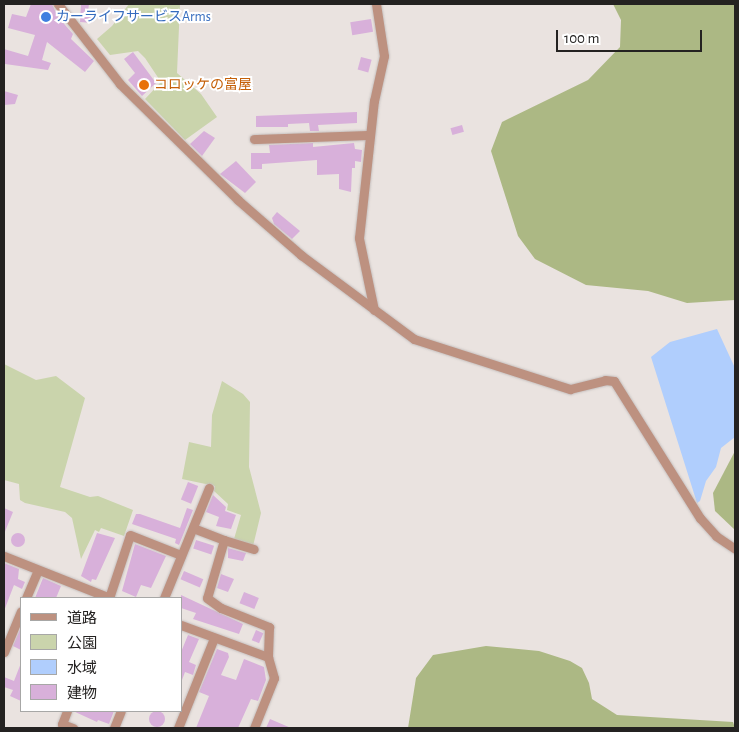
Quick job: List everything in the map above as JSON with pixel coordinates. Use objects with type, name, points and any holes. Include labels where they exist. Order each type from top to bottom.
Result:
[{"type":"street","points":[[58,4],[120,84],[238,200],[301,255],[414,340],[570,389],[605,380],[614,381],[700,518],[716,536],[735,549]]},
{"type":"street","points":[[374,310],[359,238],[370,135],[384,56],[376,4]]},
{"type":"street","points":[[254,139],[370,135]]},
{"type":"street","points":[[164,597],[209,488]]},
{"type":"street","points":[[193,528],[254,549]]},
{"type":"street","points":[[109,597],[130,535],[181,555]]},
{"type":"street","points":[[224,540],[207,598],[221,608],[269,626],[268,657],[274,678],[254,728]]},
{"type":"street","points":[[4,556],[106,597]]},
{"type":"street","points":[[26,597],[38,570]]},
{"type":"street","points":[[4,652],[20,612]]},
{"type":"street","points":[[182,625],[268,657]]},
{"type":"street","points":[[178,728],[214,638]]},
{"type":"street","points":[[67,712],[62,724],[73,728]]},
{"type":"street","points":[[114,728],[121,712]]},
{"type":"green space","points":[[129,4],[180,4],[177,73],[201,94],[217,117],[185,140],[145,99],[161,82],[145,58],[138,51],[110,55],[97,39],[112,26]]},
{"type":"green space","points":[[613,4],[735,4],[735,300],[687,303],[648,291],[586,285],[535,259],[518,236],[491,151],[502,122],[588,80],[620,47],[621,20]]},
{"type":"green space","points":[[4,364],[36,380],[56,376],[85,398],[60,487],[90,497],[98,496],[133,510],[124,536],[101,528],[99,532],[95,530],[81,559],[72,518],[65,512],[25,503],[20,500],[19,484],[4,480]]},
{"type":"green space","points":[[222,381],[243,394],[250,402],[249,467],[261,513],[253,546],[234,539],[241,515],[227,510],[228,504],[214,491],[215,486],[182,479],[189,442],[211,447],[212,415]]},
{"type":"green space","points":[[735,451],[735,530],[715,511],[713,493]]},
{"type":"green space","points":[[486,646],[539,651],[570,661],[582,668],[589,683],[592,699],[617,715],[733,722],[735,728],[408,728],[416,678],[433,655]]},
{"type":"water","points":[[717,329],[735,368],[735,437],[721,448],[716,467],[706,481],[700,501],[697,503],[651,357],[670,342]]},
{"type":"building","points":[[31,4],[52,4],[58,17],[73,34],[71,39],[94,61],[85,72],[47,42],[42,60],[51,63],[48,70],[5,64],[4,49],[28,56],[35,35],[8,28],[12,14],[26,17]]},
{"type":"building","points":[[81,4],[89,4],[88,12],[93,13],[92,23],[80,22]]},
{"type":"building","points":[[371,19],[373,32],[352,35],[350,22]]},
{"type":"building","points":[[133,52],[156,83],[142,96],[128,80],[135,73],[124,59]]},
{"type":"building","points":[[361,57],[372,60],[368,72],[358,70]]},
{"type":"building","points":[[4,91],[18,95],[15,104],[4,105]]},
{"type":"building","points":[[357,112],[357,123],[318,125],[319,131],[310,131],[309,123],[288,124],[288,127],[256,127],[256,116]]},
{"type":"building","points":[[462,125],[464,132],[452,135],[450,128]]},
{"type":"building","points":[[204,131],[215,138],[202,156],[190,144]]},
{"type":"building","points":[[313,143],[313,147],[354,143],[355,149],[362,150],[361,162],[355,161],[355,168],[352,168],[351,192],[339,189],[339,174],[317,175],[317,160],[262,164],[262,169],[251,169],[251,153],[270,153],[269,145]]},
{"type":"building","points":[[236,161],[256,182],[245,193],[220,174]]},
{"type":"building","points":[[277,212],[300,231],[292,239],[274,224],[272,218]]},
{"type":"building","points":[[188,482],[198,486],[191,504],[181,500]]},
{"type":"building","points":[[213,495],[226,507],[225,511],[236,515],[231,529],[216,526],[219,517],[206,512]]},
{"type":"building","points":[[4,508],[13,512],[4,534]]},
{"type":"building","points":[[187,508],[193,510],[179,545],[175,543],[176,539],[132,524],[136,514],[140,514],[180,528]]},
{"type":"building","points":[[15,533],[21,533],[25,540],[21,547],[15,547],[11,543],[11,537]]},
{"type":"building","points":[[97,533],[115,538],[96,580],[92,579],[91,582],[81,576]]},
{"type":"building","points":[[196,540],[214,546],[211,554],[193,549]]},
{"type":"building","points":[[135,544],[166,556],[151,588],[141,585],[136,597],[122,591]]},
{"type":"building","points":[[228,548],[246,553],[243,561],[228,558]]},
{"type":"building","points":[[4,563],[19,569],[18,579],[25,582],[22,589],[14,585],[4,611]]},
{"type":"building","points":[[184,571],[203,579],[200,587],[180,579]]},
{"type":"building","points":[[221,574],[234,579],[228,592],[217,588]]},
{"type":"building","points":[[43,578],[61,586],[56,597],[35,597]]},
{"type":"building","points":[[244,592],[259,598],[254,609],[240,603]]},
{"type":"building","points":[[181,595],[243,624],[239,634],[193,619],[196,613],[182,608]]},
{"type":"building","points":[[20,629],[20,650],[13,646]]},
{"type":"building","points":[[256,630],[263,633],[259,643],[252,640]]},
{"type":"building","points":[[188,635],[199,639],[189,662],[196,665],[193,675],[185,672],[182,680],[182,650]]},
{"type":"building","points":[[217,649],[228,653],[229,657],[221,675],[236,680],[244,659],[264,667],[266,680],[258,701],[251,699],[238,728],[196,728],[209,696],[199,692]]},
{"type":"building","points":[[20,666],[20,701],[10,696],[13,690],[4,687],[4,677],[14,681]]},
{"type":"building","points":[[75,712],[114,712],[109,724],[98,720],[97,722]]},
{"type":"building","points":[[160,712],[164,716],[163,725],[157,727],[151,725],[149,719],[151,713]]},
{"type":"building","points":[[270,719],[291,728],[266,728]]},
{"type":"place","name":"カーライフサービスArms","points":[[46,17]]},
{"type":"place","name":"コロッケの富屋","points":[[144,85]]}]
